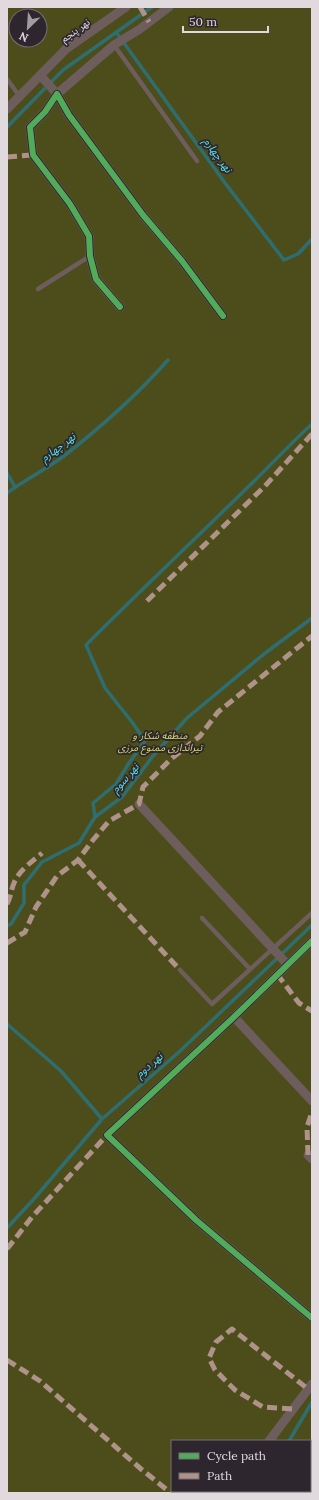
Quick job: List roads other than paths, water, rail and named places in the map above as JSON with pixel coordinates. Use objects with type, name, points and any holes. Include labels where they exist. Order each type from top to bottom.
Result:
[{"type":"street","name":"نهر پنجم","points":[[7,109],[20,96],[43,78],[66,49],[126,7]]},
{"type":"street","points":[[120,306],[96,279],[90,256],[89,236],[70,204],[33,155],[30,127],[45,112],[54,91],[169,7]]},
{"type":"street","points":[[43,78],[54,91],[143,215],[182,261],[223,316]]},
{"type":"street","points":[[140,804],[285,962]]},
{"type":"street","points":[[312,941],[285,962],[234,1017],[107,1135],[196,1220],[312,1318]]},
{"type":"street","points":[[234,1017],[312,1102]]},
{"type":"street","points":[[270,1440],[312,1384]]},
{"type":"lane","points":[[120,42],[198,161]]},
{"type":"lane","points":[[7,79],[20,96]]},
{"type":"lane","points":[[38,289],[90,256]]},
{"type":"lane","points":[[180,970],[212,1004],[312,913]]},
{"type":"lane","points":[[202,918],[250,969]]},
{"type":"waterway","points":[[7,127],[63,70],[152,7]]},
{"type":"waterway","name":"نهر چهارم","points":[[116,32],[225,183],[284,260],[298,254],[312,239]]},
{"type":"waterway","name":"نهر چهارم","points":[[7,493],[64,456],[92,434],[131,398],[168,360]]},
{"type":"waterway","points":[[95,817],[93,803],[116,784],[145,741],[105,688],[86,645],[312,424]]},
{"type":"waterway","points":[[7,473],[15,487]]},
{"type":"waterway","name":"نهر سوم","points":[[7,926],[11,924],[24,903],[24,885],[42,862],[79,843],[95,817],[122,797],[153,756],[187,718],[264,654],[312,618]]},
{"type":"waterway","name":"نهر دوم","points":[[7,1228],[33,1200],[102,1119],[179,1052],[312,925]]},
{"type":"waterway","points":[[7,1024],[61,1071],[102,1119]]},
{"type":"waterway","points":[[290,1440],[312,1402]]},
{"type":"park label","name":"منطقه شکار و تیراندازی ممنوع مرزی","points":[[160,740]]}]
